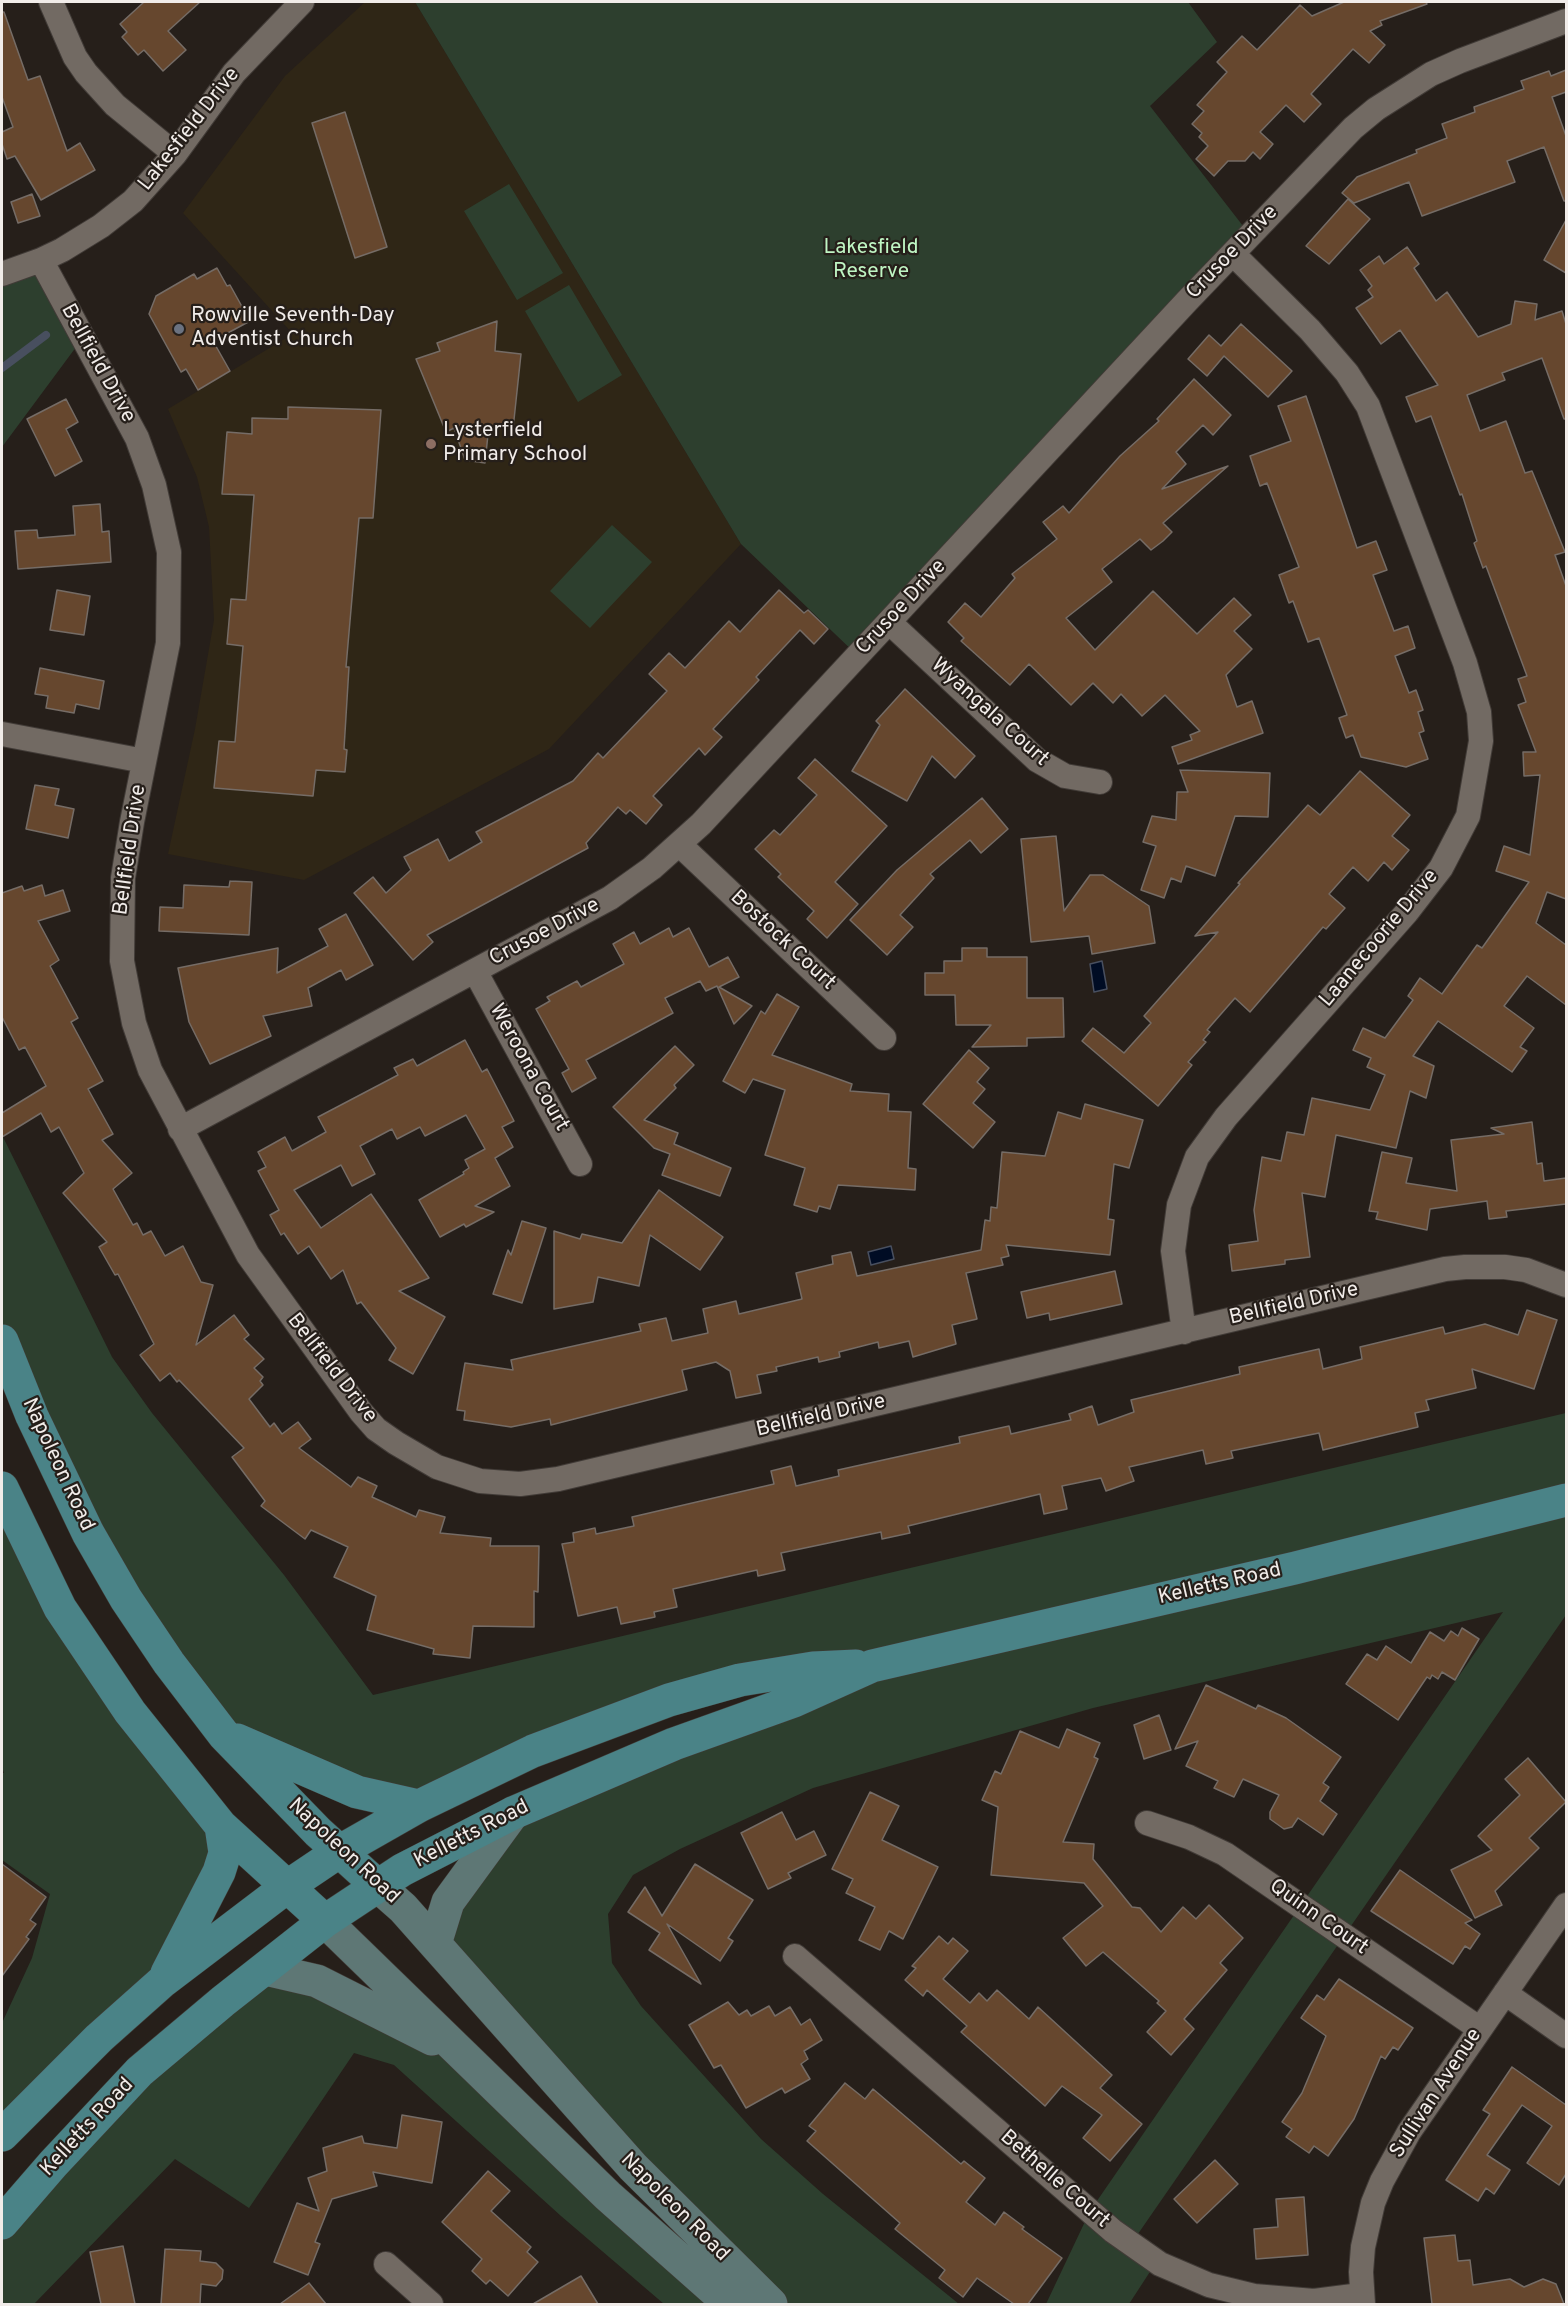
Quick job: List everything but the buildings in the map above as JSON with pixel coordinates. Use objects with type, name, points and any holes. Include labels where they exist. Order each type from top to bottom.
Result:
[{"type":"main road","name":"Napoleon Road","points":[[2,1341],[32,1416],[88,1533],[126,1599],[169,1663],[224,1735],[305,1820],[403,1908],[633,2167],[771,2304]]},
{"type":"main road","name":"Napoleon Road","points":[[2,1488],[41,1571],[94,1661],[130,1712],[221,1826],[326,1921],[608,2196],[730,2304]]},
{"type":"main road","name":"Kelletts Road","points":[[2,2135],[99,2038],[163,1981],[288,1886],[340,1851],[419,1806],[533,1751],[669,1700],[740,1680],[813,1668],[872,1666],[1295,1568],[1566,1500]]},
{"type":"main road","name":"Kelletts Road","points":[[2,2223],[53,2164],[140,2071],[326,1921],[402,1870],[513,1813],[674,1744],[794,1701],[872,1666]]},
{"type":"main road","points":[[224,1735],[357,1792],[419,1806]]},
{"type":"main road","points":[[435,1944],[448,1902],[513,1813]]},
{"type":"main road","points":[[163,1981],[219,1872],[225,1853],[221,1826]]},
{"type":"main road","points":[[265,1969],[317,1981],[458,2052]]},
{"type":"street","points":[[51,2],[75,57],[86,73],[115,105],[175,154]]},
{"type":"street","name":"Lakesfield Drive","points":[[2,274],[41,260],[101,226],[133,201],[175,154],[234,73],[302,2]]},
{"type":"street","name":"Crusoe Drive","points":[[180,1129],[610,898],[680,845],[1330,150],[1376,109],[1431,74],[1566,21]]},
{"type":"street","name":"Laanecoorie Drive","points":[[1184,1332],[1173,1251],[1179,1205],[1197,1157],[1226,1117],[1407,912],[1441,868],[1468,816],[1481,741],[1479,712],[1466,663],[1368,406],[1347,373],[1310,330],[1233,254]]},
{"type":"street","name":"Bellfield Drive","points":[[41,260],[137,438],[160,510],[169,552],[170,624],[123,878],[122,961],[129,1003],[141,1046],[150,1070],[180,1129],[248,1255],[361,1412],[376,1429],[413,1454],[437,1467],[480,1481],[520,1484],[568,1477],[1465,1267],[1526,1270],[1566,1285]]},
{"type":"street","name":"Wyangala Court","points":[[890,622],[1038,760],[1065,776],[1100,782]]},
{"type":"street","points":[[2,734],[144,761]]},
{"type":"street","name":"Bostock Court","points":[[680,845],[884,1038]]},
{"type":"street","name":"Weroona Court","points":[[475,971],[580,1164]]},
{"type":"street","name":"Quinn Court","points":[[1147,1823],[1189,1837],[1225,1854],[1480,2030]]},
{"type":"street","name":"Sullivan Avenue","points":[[1362,2300],[1360,2272],[1366,2227],[1382,2181],[1409,2132],[1566,1905]]},
{"type":"street","name":"Bethelle Court","points":[[795,1956],[1113,2231],[1160,2264],[1209,2285],[1254,2296],[1314,2301],[1362,2300]]},
{"type":"street","points":[[1505,1993],[1566,2036]]},
{"type":"street","points":[[386,2264],[431,2304]]},
{"type":"shaded area","name":"Lysterfield Primary School","points":[[365,2],[415,2],[741,544],[549,749],[304,880],[168,854],[195,729],[214,620],[209,527],[197,477],[168,409],[293,334],[183,213],[285,76]]},
{"type":"green space","name":"Lakesfield Reserve","points":[[415,2],[1188,2],[1217,42],[1150,106],[1250,235],[858,656],[741,544]]},
{"type":"green space","points":[[509,184],[563,273],[517,300],[464,211]]},
{"type":"green space","points":[[41,260],[82,339],[2,447],[2,274]]},
{"type":"green space","points":[[569,285],[622,375],[578,402],[525,311]]},
{"type":"green space","points":[[612,525],[652,562],[590,628],[550,591]]},
{"type":"green space","points":[[2,1135],[112,1357],[152,1413],[284,1575],[373,1695],[1566,1413],[1566,1615],[1131,2244],[1157,2261],[1129,2304],[1046,2304],[1090,2211],[1503,1612],[1093,1708],[813,1788],[680,1849],[633,1875],[608,1914],[612,1963],[641,2006],[761,2139],[823,2194],[959,2304],[771,2304],[435,1944],[513,1813],[870,1667],[740,1680],[419,1806],[224,1735],[169,1663],[2,1341]]},
{"type":"green space","points":[[2,1488],[221,1826],[163,1981],[2,2135],[2,2023],[32,1958],[50,1894],[2,1860],[2,1773],[4,1773],[2,1767]]},
{"type":"green space","points":[[265,1969],[458,2052],[730,2304],[664,2304],[561,2216],[394,2065],[354,2053],[249,2208],[175,2159],[34,2304],[2,2304],[2,2223]]},
{"type":"water","points":[[1102,961],[1107,989],[1094,992],[1090,964]]},
{"type":"water","points":[[891,1246],[894,1259],[871,1265],[868,1252]]},
{"type":"waterway","points":[[2,368],[46,335]]},
{"type":"place","name":"Rowville Seventh-Day Adventist Church","points":[[179,329]]},
{"type":"place","name":"Lysterfield Primary School","points":[[431,444]]}]
